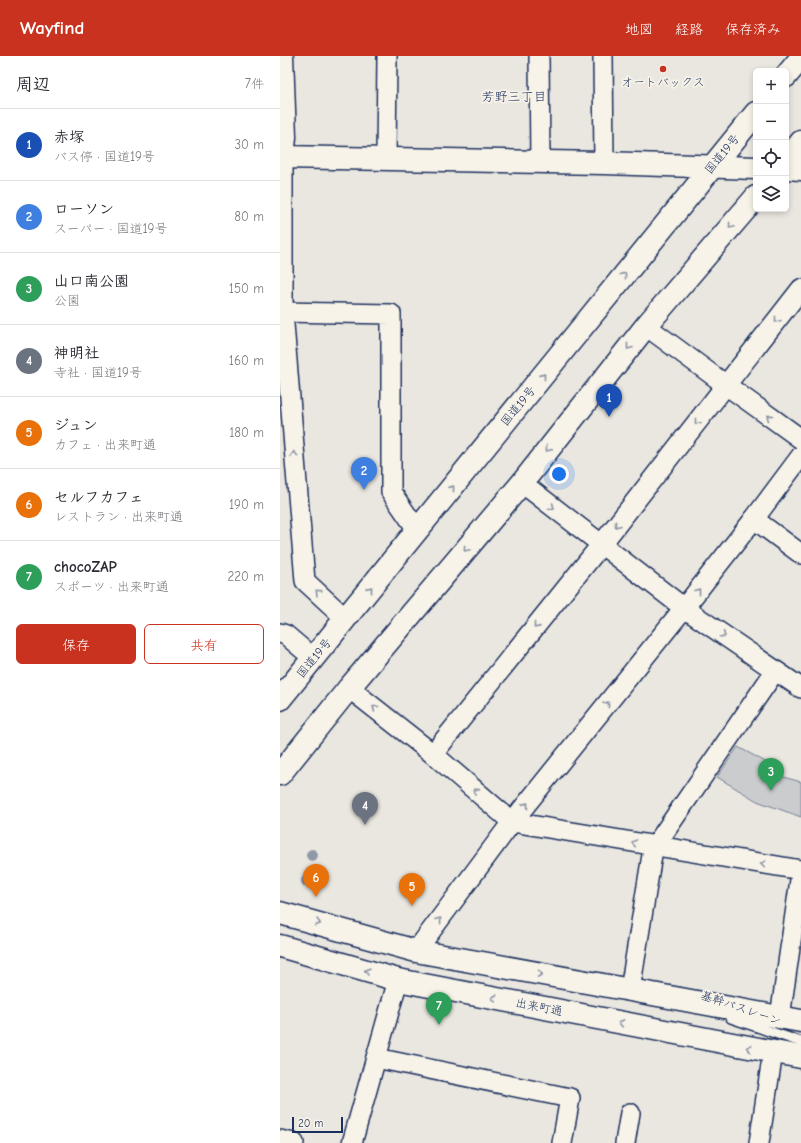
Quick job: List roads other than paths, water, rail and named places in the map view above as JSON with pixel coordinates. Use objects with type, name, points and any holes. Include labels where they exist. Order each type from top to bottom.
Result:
[{"type":"main road","points":[[282,56],[285,137],[282,157],[604,163],[753,168]]},
{"type":"main road","points":[[789,72],[801,58]]},
{"type":"main road","name":"国道19号","points":[[280,699],[753,117]]},
{"type":"main road","points":[[789,157],[801,142]]},
{"type":"main road","points":[[789,168],[801,169]]},
{"type":"main road","points":[[280,774],[349,688],[522,483],[646,326],[753,201]]},
{"type":"main road","points":[[280,913],[416,951],[791,1019]]},
{"type":"main road","name":"出来町通","points":[[280,946],[398,980],[801,1058]]},
{"type":"street","points":[[386,160],[387,56]]},
{"type":"street","points":[[539,56],[540,162]]},
{"type":"street","points":[[603,56],[604,163]]},
{"type":"street","points":[[282,157],[281,312],[288,484],[305,581],[346,619]]},
{"type":"street","points":[[433,754],[601,545],[801,289]]},
{"type":"street","points":[[281,312],[391,314],[391,492],[418,531]]},
{"type":"street","points":[[646,326],[726,386],[801,439]]},
{"type":"street","points":[[416,951],[512,822],[684,608],[801,456]]},
{"type":"street","points":[[522,483],[684,608],[801,688]]},
{"type":"street","points":[[754,519],[801,554]]},
{"type":"street","points":[[280,633],[286,635],[313,658]]},
{"type":"street","points":[[630,990],[652,855],[655,846],[775,671]]},
{"type":"street","points":[[349,688],[433,754],[512,822],[801,871],[791,1019]]},
{"type":"street","points":[[352,1143],[398,980]]},
{"type":"street","points":[[759,1143],[774,1052]]},
{"type":"street","points":[[376,1058],[570,1098],[562,1143]]},
{"type":"street","points":[[625,1143],[630,1113]]},
{"type":"street","points":[[280,1140],[294,1143]]},
{"type":"lane","name":"基幹バスレーン","points":[[672,998],[801,1042]]},
{"type":"place","name":"オートバックス","points":[[663,69]]},
{"type":"place","name":"赤塚","points":[[609,417]]},
{"type":"place","name":"ローソン","points":[[364,490]]},
{"type":"place","name":"山口南公園","points":[[771,791]]},
{"type":"place","name":"神明社","points":[[365,825]]},
{"type":"place","name":"セルフカフェ","points":[[316,897]]},
{"type":"place","name":"ジュン","points":[[412,906]]},
{"type":"place","name":"chocoZAP","points":[[439,1025]]},
{"type":"district","name":"芳野三丁目","points":[[514,96]]}]
